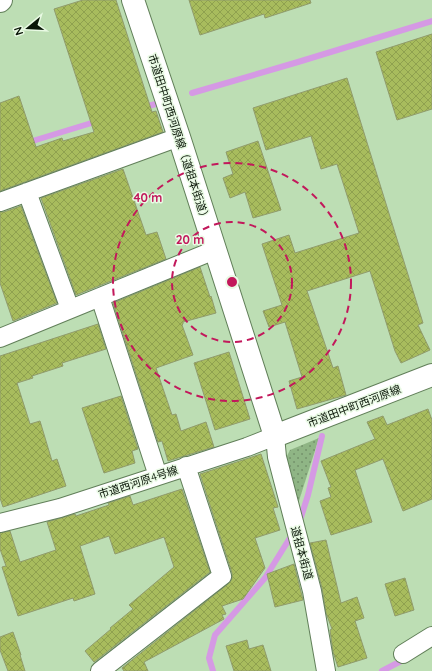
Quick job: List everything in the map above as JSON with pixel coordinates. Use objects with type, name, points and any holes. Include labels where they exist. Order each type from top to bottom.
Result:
[{"type":"street","name":"市道田中町西河原線（道祖本街道）","points":[[133,0],[179,137],[275,436]]},
{"type":"street","points":[[0,202],[179,137]]},
{"type":"street","points":[[26,192],[70,309]]},
{"type":"street","points":[[0,338],[215,250]]},
{"type":"street","points":[[100,297],[158,476]]},
{"type":"street","name":"市道田中町西河原線","points":[[275,436],[432,375]]},
{"type":"street","name":"市道西河原4号線","points":[[0,523],[60,508],[247,447],[275,436]]},
{"type":"street","name":"道祖本街道","points":[[275,436],[277,457],[312,591],[326,671]]},
{"type":"street","points":[[100,671],[222,576],[186,466]]},
{"type":"street","points":[[404,654],[432,636]]},
{"type":"green space","points":[[319,438],[297,507],[283,464],[290,450]]},
{"type":"building","points":[[83,0],[116,0],[152,112],[156,111],[163,132],[0,191],[0,103],[19,96],[36,147],[62,138],[63,141],[94,132],[54,9]]},
{"type":"building","points":[[189,0],[310,0],[311,3],[265,18],[264,14],[200,35]]},
{"type":"building","points":[[432,34],[432,109],[397,120],[376,52]]},
{"type":"building","points":[[347,78],[423,323],[418,325],[430,350],[401,363],[395,351],[370,271],[307,291],[333,368],[338,366],[346,395],[297,409],[289,381],[302,377],[285,322],[269,327],[263,311],[282,305],[262,244],[289,235],[295,253],[359,233],[337,164],[321,169],[311,136],[266,150],[253,108]]},
{"type":"building","points":[[258,141],[281,210],[253,218],[245,192],[230,198],[223,178],[233,174],[226,152]]},
{"type":"building","points":[[123,169],[146,235],[157,232],[166,259],[76,295],[41,198]]},
{"type":"building","points":[[21,206],[57,303],[13,321],[0,283],[0,212]]},
{"type":"building","points":[[200,267],[216,313],[183,322],[182,325],[193,355],[156,368],[172,415],[176,414],[181,431],[206,422],[214,447],[168,461],[162,441],[158,442],[113,303]]},
{"type":"building","points":[[98,324],[106,349],[62,363],[63,366],[32,376],[33,378],[17,383],[30,424],[40,421],[52,461],[57,459],[66,486],[3,507],[0,498],[0,356]]},
{"type":"building","points":[[229,352],[250,419],[215,430],[194,363]]},
{"type":"building","points":[[121,396],[138,449],[132,451],[135,463],[104,473],[82,408]]},
{"type":"building","points":[[428,409],[432,420],[432,499],[403,511],[383,459],[355,470],[372,522],[331,535],[320,501],[331,497],[328,488],[331,487],[321,461],[375,439],[367,422],[383,416],[387,425]]},
{"type":"building","points":[[261,454],[278,507],[273,508],[280,530],[255,538],[265,568],[243,599],[222,606],[226,614],[222,615],[224,619],[144,662],[148,671],[124,671],[122,668],[228,584],[232,579],[232,573],[200,474]]},
{"type":"building","points":[[182,489],[210,572],[94,662],[85,651],[133,609],[129,605],[174,567],[164,537],[115,554],[109,536],[80,546],[95,594],[74,601],[73,598],[18,616],[2,567],[6,566],[0,549],[0,533],[10,531],[20,562],[56,550],[47,522],[75,514],[76,516],[130,496],[133,505]]},
{"type":"building","points":[[326,540],[341,603],[357,597],[364,618],[355,621],[367,658],[338,667],[333,652],[330,630],[332,629],[326,613],[322,588],[310,543]]},
{"type":"building","points":[[294,564],[303,600],[275,607],[267,574]]},
{"type":"building","points":[[405,578],[414,610],[395,616],[385,584]]},
{"type":"building","points":[[13,632],[25,671],[8,671],[0,650],[0,637]]},
{"type":"building","points":[[247,640],[249,649],[263,645],[271,671],[234,671],[226,646]]},
{"type":"waterway","points":[[192,93],[432,21]]},
{"type":"waterway","points":[[143,107],[156,104]]},
{"type":"waterway","points":[[26,143],[98,121]]},
{"type":"waterway","points":[[298,523],[308,495],[322,436]]},
{"type":"waterway","points":[[213,671],[209,658],[215,635],[265,578],[293,533]]},
{"type":"waterway","points":[[382,671],[405,659]]}]
